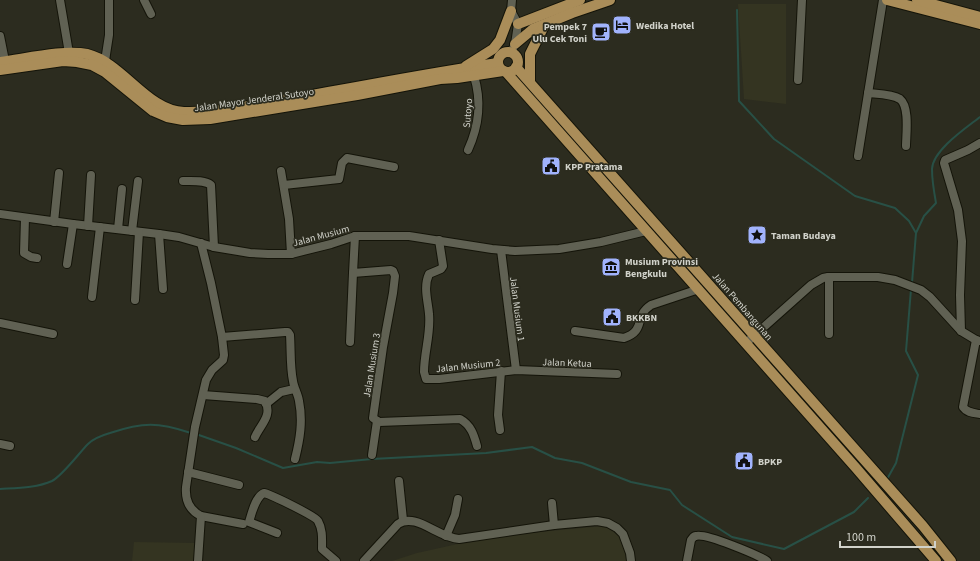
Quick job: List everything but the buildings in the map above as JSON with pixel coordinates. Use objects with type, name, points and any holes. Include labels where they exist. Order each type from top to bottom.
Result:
[{"type":"main road","points":[[518,24],[580,0]]},
{"type":"main road","points":[[513,49],[517,59],[516,67],[512,71],[502,69],[499,58],[502,54],[513,49],[534,29],[572,13],[610,0]]},
{"type":"main road","points":[[887,0],[980,24]]},
{"type":"main road","points":[[917,0],[980,17]]},
{"type":"main road","points":[[463,68],[493,49],[500,40],[511,11]]},
{"type":"main road","points":[[530,82],[530,54],[544,26]]},
{"type":"main road","name":"Jalan Mayor Jenderal Sutoyo","points":[[2,64],[69,53],[88,55],[105,61],[159,104],[171,110],[183,112],[211,111],[244,106],[463,68],[502,69]]},
{"type":"main road","name":"Jalan Mayor Jenderal Sutoyo","points":[[2,64],[77,62],[92,65],[105,72],[153,111],[167,117],[183,120],[210,119],[357,95],[440,79],[474,76],[502,69]]},
{"type":"main road","name":"Jalan Pembangunan","points":[[516,67],[658,227],[750,339],[849,452],[936,561]]},
{"type":"main road","name":"Jalan Pembangunan","points":[[502,69],[699,290],[750,339]]},
{"type":"main road","points":[[646,231],[658,227]]},
{"type":"main road","name":"Jalan Pembangunan","points":[[849,452],[922,526],[951,561]]},
{"type":"street","points":[[60,0],[69,53]]},
{"type":"street","points":[[105,61],[109,35],[109,0]]},
{"type":"street","points":[[144,0],[151,14]]},
{"type":"street","points":[[512,0],[511,11],[518,24],[513,49]]},
{"type":"street","points":[[798,80],[802,0]]},
{"type":"street","points":[[858,156],[883,0]]},
{"type":"street","points":[[0,36],[2,64]]},
{"type":"street","name":"Sutoyo","points":[[468,150],[477,127],[479,96],[474,76]]},
{"type":"street","points":[[868,93],[897,98],[902,101],[906,114],[906,146]]},
{"type":"street","points":[[961,331],[960,295],[962,241],[958,210],[944,163],[945,160],[980,143]]},
{"type":"street","points":[[284,185],[339,179],[342,163],[348,158],[394,167]]},
{"type":"street","points":[[281,171],[284,185],[291,254]]},
{"type":"street","points":[[54,222],[59,173]]},
{"type":"street","points":[[88,226],[91,175]]},
{"type":"street","points":[[135,300],[138,181]]},
{"type":"street","points":[[184,181],[206,182],[210,183],[211,185],[214,247]]},
{"type":"street","points":[[118,229],[122,189]]},
{"type":"street","name":"Jalan Musium","points":[[0,214],[159,234],[214,247],[250,253],[291,254],[354,236],[409,236],[515,251],[559,248],[601,242],[646,231]]},
{"type":"street","points":[[26,218],[24,253],[31,257],[37,258]]},
{"type":"street","points":[[67,264],[73,224]]},
{"type":"street","points":[[92,297],[100,227]]},
{"type":"street","points":[[159,234],[162,289]]},
{"type":"street","points":[[350,342],[354,236]]},
{"type":"street","name":"Jalan Musium 2","points":[[439,240],[443,266],[441,269],[429,274],[427,280],[426,297],[429,314],[429,326],[424,365],[426,378],[432,379],[516,370]]},
{"type":"street","points":[[201,243],[211,283],[222,337],[224,355],[223,360],[208,375],[194,437],[188,472],[186,496],[189,506],[201,516],[242,524]]},
{"type":"street","name":"Jalan Musium 1","points":[[501,250],[516,370]]},
{"type":"street","name":"Jalan Musium 3","points":[[353,273],[390,270],[393,271],[395,276],[373,415],[373,418],[377,421]]},
{"type":"street","points":[[829,277],[829,334]]},
{"type":"street","points":[[750,339],[803,290],[817,281],[829,277],[878,277],[895,280],[921,290],[930,297],[955,326],[978,340],[963,407],[969,412],[980,414]]},
{"type":"street","points":[[575,331],[624,338],[631,335],[638,329],[643,312],[651,305],[699,290]]},
{"type":"street","points":[[0,323],[53,334]]},
{"type":"street","points":[[222,337],[288,332],[290,335],[292,375],[294,389],[299,399],[302,421],[301,432],[294,459]]},
{"type":"street","name":"Jalan Ketua","points":[[516,370],[617,374]]},
{"type":"street","points":[[500,430],[498,415],[501,371]]},
{"type":"street","points":[[254,437],[265,420],[266,404],[281,392],[294,389]]},
{"type":"street","points":[[203,395],[256,398],[264,401],[266,404]]},
{"type":"street","points":[[372,454],[377,421],[460,419],[469,426],[474,435],[477,446]]},
{"type":"street","points":[[0,444],[10,446]]},
{"type":"street","points":[[188,472],[239,485]]},
{"type":"street","points":[[399,481],[403,520]]},
{"type":"street","points":[[277,533],[249,522],[257,500],[261,494],[264,493],[276,497],[317,520],[322,529],[322,549],[336,561]]},
{"type":"street","points":[[446,536],[455,515],[458,499]]},
{"type":"street","points":[[552,503],[554,525]]},
{"type":"street","points":[[198,561],[201,516]]},
{"type":"street","points":[[364,561],[391,530],[403,520],[419,522],[446,536],[459,538],[554,525],[598,521],[608,523],[618,528],[623,534],[630,553],[631,561]]},
{"type":"street","points":[[687,561],[691,542],[696,536],[708,537],[720,541],[767,561]]},
{"type":"shaded area","points":[[738,4],[786,4],[786,104],[744,99]]},
{"type":"shaded area","points":[[604,526],[629,542],[629,561],[392,561],[417,553],[494,536]]},
{"type":"shaded area","points":[[134,542],[195,543],[194,561],[132,561]]},
{"type":"waterway","points":[[737,10],[739,101],[774,139],[855,196],[895,208],[909,221],[916,233],[912,283]]},
{"type":"waterway","points":[[916,233],[924,216],[936,203],[932,169],[938,154],[951,140],[980,117]]},
{"type":"waterway","points":[[886,481],[896,463],[918,375],[906,351],[911,289]]},
{"type":"waterway","points":[[0,489],[20,488],[52,481],[66,469],[90,442],[96,438],[122,429],[141,425],[160,425],[191,433]]},
{"type":"waterway","points":[[196,434],[236,448],[283,468],[317,462],[330,463],[372,459],[486,453],[532,447],[555,458],[582,463],[631,482],[670,490],[682,505],[732,537],[784,549],[854,512],[868,498]]},
{"type":"place","name":"Wedika Hotel","points":[[622,25]]},
{"type":"place","name":"Pempek 7 Ulu Cek Toni","points":[[601,32]]},
{"type":"place","name":"KPP Pratama","points":[[551,166]]},
{"type":"place","name":"Taman Budaya","points":[[757,235]]},
{"type":"place","name":"Musium Provinsi Bengkulu","points":[[611,267]]},
{"type":"place","name":"BKKBN","points":[[612,317]]},
{"type":"place","name":"BPKP","points":[[744,461]]}]
